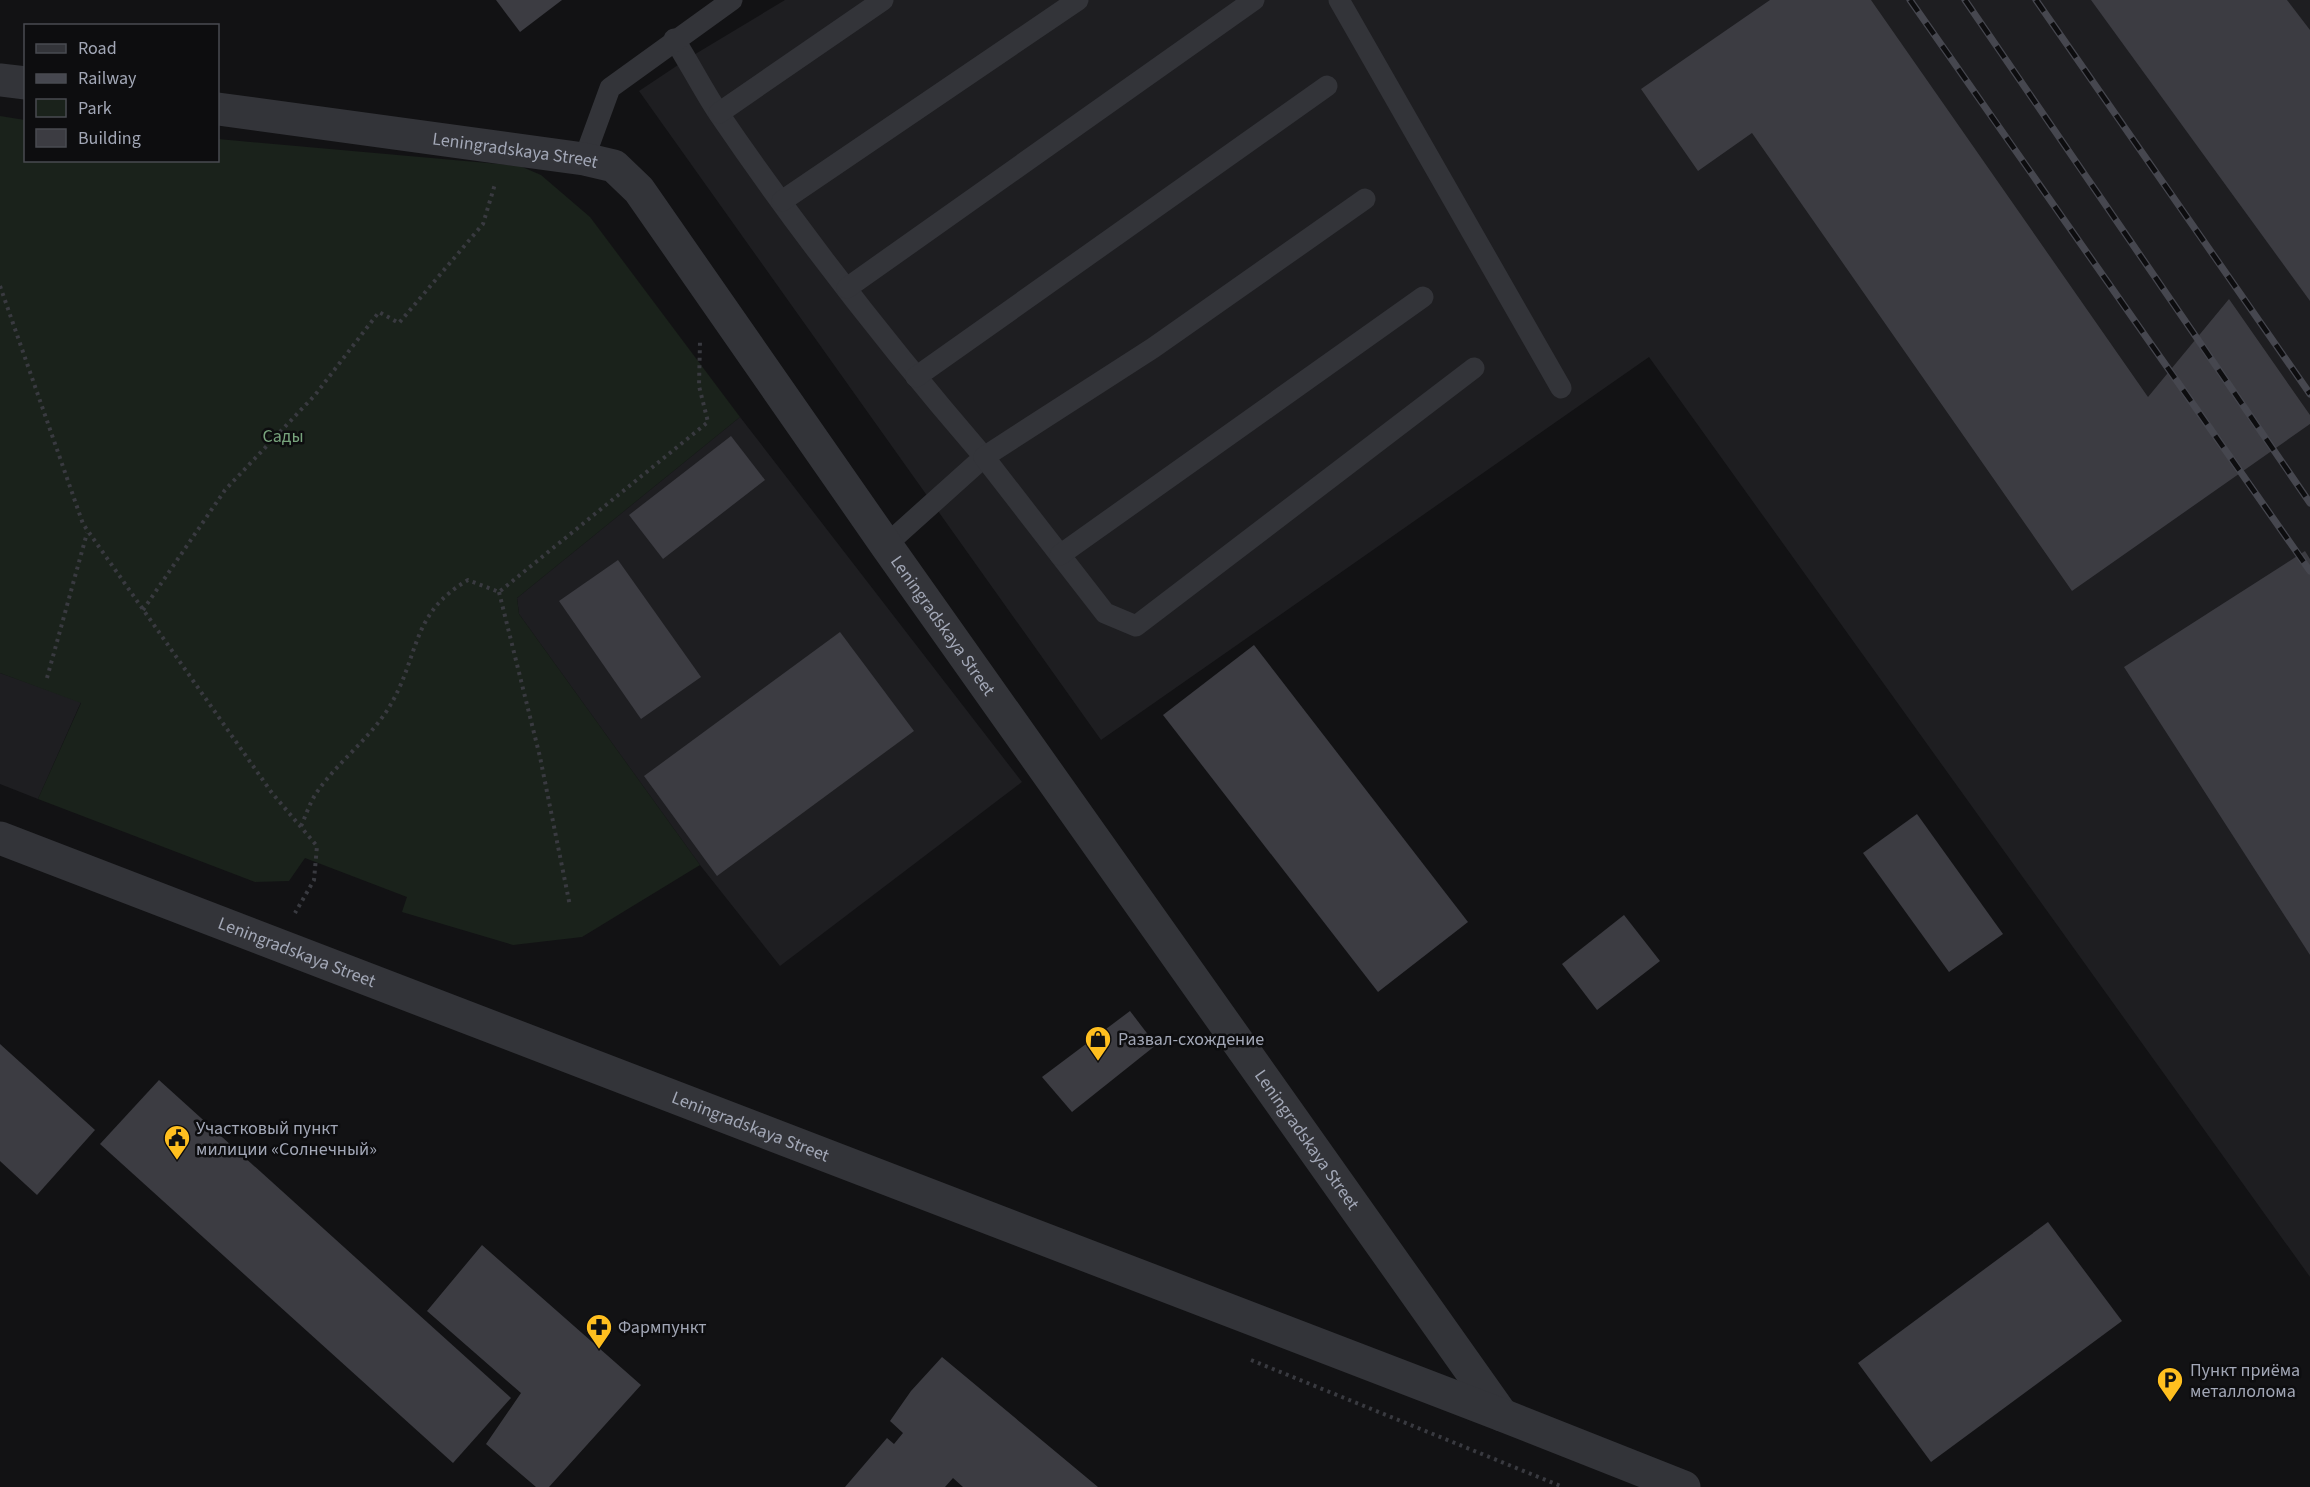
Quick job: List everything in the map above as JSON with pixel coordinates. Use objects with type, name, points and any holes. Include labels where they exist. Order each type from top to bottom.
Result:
[{"type":"street","points":[[0,80],[24,83]]},
{"type":"street","name":"Leningradskaya Street","points":[[219,109],[584,159],[614,166],[639,190],[885,546],[1502,1415]]},
{"type":"street","name":"Leningradskaya Street","points":[[0,838],[1684,1487]]},
{"type":"lane","points":[[584,159],[610,88],[674,39],[732,0]]},
{"type":"lane","points":[[718,112],[883,0]]},
{"type":"lane","points":[[782,201],[1078,0]]},
{"type":"lane","points":[[847,288],[1254,0]]},
{"type":"lane","points":[[1339,0],[1561,388]]},
{"type":"lane","points":[[674,39],[718,112],[847,288],[916,377],[984,457],[1105,613],[1136,626],[1474,368]]},
{"type":"lane","points":[[916,377],[1327,86]]},
{"type":"lane","points":[[885,546],[984,457],[1154,348],[1365,199]]},
{"type":"lane","points":[[1060,555],[1423,297]]},
{"type":"path","points":[[143,610],[225,490],[315,395],[378,312],[399,322],[483,224],[505,148]]},
{"type":"path","points":[[0,286],[60,460],[88,532],[272,794],[316,846],[314,880],[276,944]]},
{"type":"path","points":[[499,592],[708,422],[699,386],[700,338]]},
{"type":"path","points":[[47,678],[88,532]]},
{"type":"path","points":[[301,826],[316,794],[387,711],[400,687],[425,618],[449,591],[468,580],[499,592]]},
{"type":"path","points":[[499,592],[540,758],[570,906]]},
{"type":"shaded area","points":[[785,0],[2310,0],[2310,1277],[1649,357],[1101,740],[639,91]]},
{"type":"shaded area","points":[[740,417],[1022,782],[780,966],[700,865],[519,614],[517,598]]},
{"type":"shaded area","points":[[0,673],[81,702],[38,799],[0,784]]},
{"type":"green space","name":"Сады","points":[[0,116],[24,120],[24,162],[219,162],[219,139],[520,166],[541,175],[590,217],[740,417],[517,598],[519,614],[700,865],[582,937],[513,945],[402,912],[407,897],[305,858],[289,881],[255,882],[38,799],[81,703],[0,673]]},
{"type":"building","points":[[496,0],[562,0],[520,32]]},
{"type":"building","points":[[1770,0],[1871,0],[2148,397],[2229,299],[2310,415],[2310,424],[2072,591],[1752,133],[1698,171],[1641,89]]},
{"type":"building","points":[[2091,0],[2287,0],[2310,30],[2310,301]]},
{"type":"building","points":[[731,436],[765,480],[663,559],[629,515]]},
{"type":"building","points":[[2305,551],[2310,559],[2310,955],[2124,667]]},
{"type":"building","points":[[618,560],[701,677],[641,719],[559,601]]},
{"type":"building","points":[[840,632],[914,731],[717,876],[644,776]]},
{"type":"building","points":[[1254,645],[1468,922],[1378,992],[1163,715]]},
{"type":"building","points":[[1917,814],[2003,934],[1949,972],[1863,853]]},
{"type":"building","points":[[1624,915],[1660,961],[1597,1010],[1562,964]]},
{"type":"building","points":[[1130,1011],[1156,1045],[1072,1112],[1042,1077]]},
{"type":"building","points":[[0,1044],[95,1130],[37,1195],[0,1161]]},
{"type":"building","points":[[159,1080],[511,1398],[453,1463],[100,1144]]},
{"type":"building","points":[[2048,1222],[2122,1321],[1931,1462],[1858,1363]]},
{"type":"building","points":[[482,1245],[641,1385],[549,1487],[536,1487],[486,1444],[521,1393],[427,1311]]},
{"type":"building","points":[[942,1357],[1098,1487],[963,1487],[953,1478],[945,1487],[845,1487],[887,1438],[894,1444],[903,1433],[890,1421],[911,1391]]},
{"type":"railway","points":[[1910,0],[2310,571]]},
{"type":"railway","points":[[1965,0],[2310,503]]},
{"type":"railway","points":[[2036,0],[2310,394]]},
{"type":"place","name":"Развал-схождение","points":[[1098,1062]]},
{"type":"place","name":"Участковый пункт милиции «Солнечный»","points":[[177,1161]]},
{"type":"place","name":"Фармпункт","points":[[599,1350]]},
{"type":"place","name":"Пункт приёма металлолома","points":[[2170,1403]]}]
